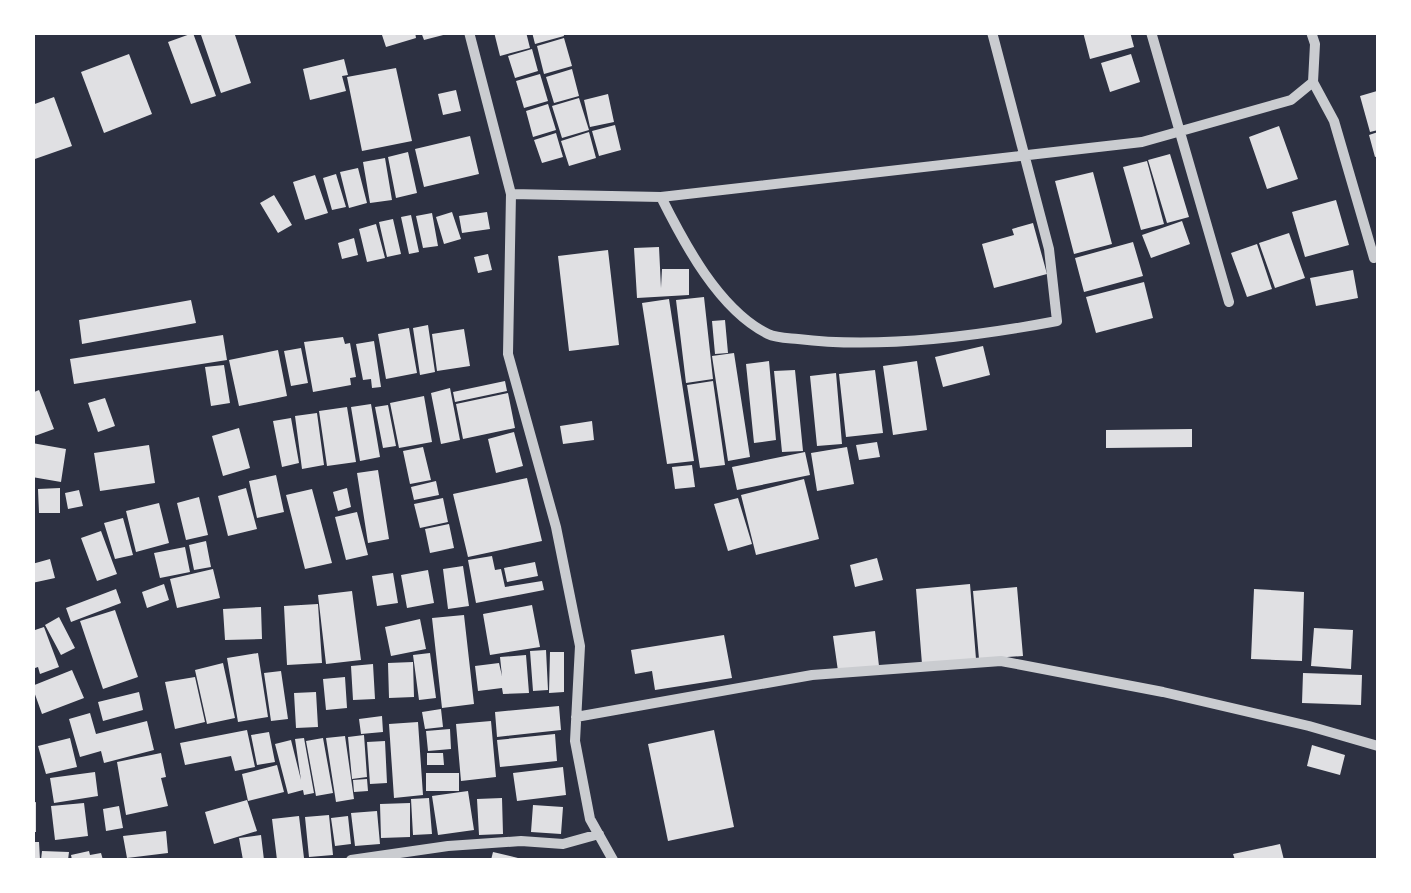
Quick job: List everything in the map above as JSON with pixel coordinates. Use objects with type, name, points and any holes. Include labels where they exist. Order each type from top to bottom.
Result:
[{"type":"street","points":[[468,32],[511,194],[508,354],[556,527],[580,646],[575,741],[590,819],[613,860]]},
{"type":"street","points":[[661,197],[686,246],[734,309],[770,336],[818,342],[986,334],[1057,320],[1050,248],[992,32]]},
{"type":"street","points":[[1152,32],[1228,302]]},
{"type":"street","points":[[1312,32],[1314,82],[1334,121],[1374,258]]},
{"type":"street","points":[[511,194],[661,197],[1142,142],[1291,100],[1314,82]]},
{"type":"street","points":[[576,718],[812,676],[1001,661],[1163,692],[1378,746]]},
{"type":"street","points":[[350,860],[448,846],[521,841],[563,844],[599,834]]},
{"type":"building","points":[[200,32],[234,32],[251,83],[221,93]]},
{"type":"building","points":[[381,32],[415,32],[416,38],[386,47]]},
{"type":"building","points":[[421,32],[447,32],[447,34],[424,40]]},
{"type":"building","points":[[494,32],[526,32],[530,48],[500,56]]},
{"type":"building","points":[[532,32],[563,32],[564,36],[535,44]]},
{"type":"building","points":[[1083,32],[1130,32],[1134,47],[1090,59]]},
{"type":"building","points":[[193,33],[216,96],[191,104],[168,42]]},
{"type":"building","points":[[564,38],[572,66],[544,74],[537,46]]},
{"type":"building","points":[[532,49],[538,71],[515,78],[508,56]]},
{"type":"building","points":[[129,54],[152,114],[104,133],[81,72]]},
{"type":"building","points":[[1131,54],[1140,82],[1110,92],[1101,63]]},
{"type":"building","points":[[344,59],[348,75],[342,76],[346,91],[310,100],[303,69]]},
{"type":"building","points":[[396,68],[412,141],[362,151],[347,77]]},
{"type":"building","points":[[572,69],[579,96],[554,103],[546,77]]},
{"type":"building","points":[[540,74],[548,101],[524,108],[516,81]]},
{"type":"building","points":[[456,90],[461,111],[443,115],[438,94]]},
{"type":"building","points":[[1377,91],[1378,130],[1370,132],[1360,96]]},
{"type":"building","points":[[608,94],[614,122],[590,127],[584,100]]},
{"type":"building","points":[[54,97],[72,146],[32,160],[32,105]]},
{"type":"building","points":[[579,98],[589,130],[562,138],[552,106]]},
{"type":"building","points":[[548,104],[556,130],[533,137],[526,111]]},
{"type":"building","points":[[615,125],[621,150],[599,156],[592,131]]},
{"type":"building","points":[[1279,126],[1298,179],[1267,189],[1249,137]]},
{"type":"building","points":[[589,132],[596,158],[569,166],[561,141]]},
{"type":"building","points":[[1378,132],[1378,156],[1375,157],[1369,135]]},
{"type":"building","points":[[556,133],[563,157],[542,163],[534,140]]},
{"type":"building","points":[[470,136],[479,174],[424,187],[415,149]]},
{"type":"building","points":[[408,152],[417,193],[396,198],[388,157]]},
{"type":"building","points":[[1170,154],[1189,217],[1167,223],[1148,160]]},
{"type":"building","points":[[385,158],[392,200],[370,203],[363,162]]},
{"type":"building","points":[[1147,161],[1164,224],[1141,230],[1123,167]]},
{"type":"building","points":[[358,168],[367,203],[349,208],[340,172]]},
{"type":"building","points":[[1093,172],[1112,244],[1074,254],[1055,181]]},
{"type":"building","points":[[336,174],[346,207],[332,210],[323,178]]},
{"type":"building","points":[[315,175],[328,213],[305,220],[293,182]]},
{"type":"building","points":[[274,195],[292,225],[278,233],[260,203]]},
{"type":"building","points":[[1336,200],[1349,245],[1305,257],[1292,212]]},
{"type":"building","points":[[452,212],[461,239],[444,244],[436,217]]},
{"type":"building","points":[[487,212],[490,229],[462,233],[459,216]]},
{"type":"building","points":[[432,213],[438,246],[423,248],[416,216]]},
{"type":"building","points":[[411,215],[419,252],[409,254],[401,217]]},
{"type":"building","points":[[393,219],[401,254],[387,257],[379,222]]},
{"type":"building","points":[[1182,221],[1190,244],[1151,258],[1142,235]]},
{"type":"building","points":[[1033,223],[1047,274],[994,288],[982,244],[1014,235],[1012,229]]},
{"type":"building","points":[[376,224],[385,258],[367,262],[359,229]]},
{"type":"building","points":[[1289,233],[1305,278],[1275,288],[1259,243]]},
{"type":"building","points":[[354,238],[358,255],[342,259],[338,243]]},
{"type":"building","points":[[1133,242],[1143,276],[1084,292],[1075,258]]},
{"type":"building","points":[[1257,244],[1272,289],[1247,297],[1231,253]]},
{"type":"building","points":[[659,247],[661,288],[662,269],[689,269],[689,295],[637,298],[634,248]]},
{"type":"building","points":[[608,250],[619,345],[569,351],[558,256]]},
{"type":"building","points":[[488,254],[492,270],[478,273],[474,257]]},
{"type":"building","points":[[1353,270],[1358,298],[1316,306],[1310,278]]},
{"type":"building","points":[[1144,282],[1153,318],[1096,333],[1086,297]]},
{"type":"building","points":[[704,297],[713,379],[686,383],[676,300]]},
{"type":"building","points":[[669,299],[694,461],[667,464],[642,303]]},
{"type":"building","points":[[191,300],[196,323],[82,344],[79,320]]},
{"type":"building","points":[[725,320],[728,353],[715,354],[712,321]]},
{"type":"building","points":[[428,325],[435,372],[420,375],[413,328]]},
{"type":"building","points":[[409,328],[417,373],[386,379],[378,334]]},
{"type":"building","points":[[464,329],[470,366],[437,371],[432,334]]},
{"type":"building","points":[[223,335],[227,360],[74,384],[70,359]]},
{"type":"building","points":[[343,337],[345,344],[350,343],[356,377],[350,378],[351,385],[313,392],[304,342]]},
{"type":"building","points":[[374,341],[381,387],[372,388],[371,379],[363,380],[356,344]]},
{"type":"building","points":[[983,346],[990,375],[943,387],[935,357]]},
{"type":"building","points":[[301,348],[308,383],[291,386],[284,351]]},
{"type":"building","points":[[278,350],[287,396],[239,406],[229,360]]},
{"type":"building","points":[[734,353],[750,457],[728,461],[712,356]]},
{"type":"building","points":[[769,361],[776,440],[754,443],[746,364]]},
{"type":"building","points":[[917,361],[927,430],[893,435],[883,366]]},
{"type":"building","points":[[224,365],[230,403],[211,406],[205,367]]},
{"type":"building","points":[[795,370],[803,451],[782,452],[774,371]]},
{"type":"building","points":[[875,370],[883,433],[846,437],[839,374]]},
{"type":"building","points":[[836,373],[842,444],[817,446],[810,376]]},
{"type":"building","points":[[505,381],[507,391],[455,402],[453,392]]},
{"type":"building","points":[[713,381],[725,465],[700,468],[687,385]]},
{"type":"building","points":[[450,388],[460,440],[441,444],[431,393]]},
{"type":"building","points":[[39,390],[54,429],[32,437],[32,393]]},
{"type":"building","points":[[508,393],[515,428],[463,439],[456,404]]},
{"type":"building","points":[[424,396],[432,442],[399,448],[390,403]]},
{"type":"building","points":[[105,398],[115,426],[98,432],[88,403]]},
{"type":"building","points":[[371,404],[380,457],[360,461],[351,407]]},
{"type":"building","points":[[388,405],[396,446],[383,448],[375,407]]},
{"type":"building","points":[[347,407],[356,462],[327,466],[319,411]]},
{"type":"building","points":[[317,413],[324,465],[302,469],[295,416]]},
{"type":"building","points":[[291,418],[299,463],[282,467],[273,421]]},
{"type":"building","points":[[592,421],[594,440],[563,444],[560,426]]},
{"type":"building","points":[[239,428],[250,468],[223,476],[212,436]]},
{"type":"building","points":[[1192,429],[1192,447],[1106,448],[1106,430]]},
{"type":"building","points":[[514,432],[523,466],[496,473],[488,439]]},
{"type":"building","points":[[877,442],[880,457],[859,460],[856,445]]},
{"type":"building","points":[[32,443],[66,449],[61,482],[32,477]]},
{"type":"building","points":[[149,445],[155,483],[100,491],[94,453]]},
{"type":"building","points":[[423,447],[431,480],[410,484],[403,451]]},
{"type":"building","points":[[847,447],[854,484],[817,491],[811,453]]},
{"type":"building","points":[[805,452],[810,475],[737,490],[732,467]]},
{"type":"building","points":[[692,465],[695,487],[675,489],[672,467]]},
{"type":"building","points":[[378,470],[389,539],[368,543],[357,473]]},
{"type":"building","points":[[276,475],[284,512],[257,518],[249,481]]},
{"type":"building","points":[[527,478],[542,541],[468,557],[453,494]]},
{"type":"building","points":[[804,479],[819,539],[756,555],[741,495]]},
{"type":"building","points":[[436,481],[439,495],[414,500],[411,487]]},
{"type":"building","points":[[60,488],[60,513],[39,513],[38,489]]},
{"type":"building","points":[[246,488],[257,529],[228,536],[218,496]]},
{"type":"building","points":[[347,488],[351,507],[338,511],[333,492]]},
{"type":"building","points":[[312,489],[332,563],[305,569],[286,495]]},
{"type":"building","points":[[79,490],[83,506],[68,509],[65,493]]},
{"type":"building","points":[[199,497],[208,535],[186,540],[177,503]]},
{"type":"building","points":[[443,498],[448,522],[420,528],[414,504]]},
{"type":"building","points":[[738,498],[752,544],[728,551],[714,504]]},
{"type":"building","points":[[159,503],[169,543],[136,552],[126,511]]},
{"type":"building","points":[[357,512],[368,555],[346,560],[335,517]]},
{"type":"building","points":[[123,518],[133,555],[115,559],[104,523]]},
{"type":"building","points":[[449,524],[454,548],[430,553],[425,529]]},
{"type":"building","points":[[101,531],[117,574],[97,581],[81,538]]},
{"type":"building","points":[[206,541],[211,567],[194,570],[189,545]]},
{"type":"building","points":[[185,547],[190,572],[160,578],[154,553]]},
{"type":"building","points":[[492,556],[495,570],[501,569],[505,587],[542,581],[544,590],[476,603],[468,560]]},
{"type":"building","points":[[877,558],[883,580],[855,587],[850,565]]},
{"type":"building","points":[[50,559],[55,578],[32,583],[32,564]]},
{"type":"building","points":[[535,562],[538,576],[507,582],[504,568]]},
{"type":"building","points":[[463,566],[469,606],[448,609],[443,569]]},
{"type":"building","points":[[213,569],[220,598],[177,608],[170,579]]},
{"type":"building","points":[[428,570],[434,603],[407,608],[401,575]]},
{"type":"building","points":[[393,573],[398,603],[377,606],[372,576]]},
{"type":"building","points":[[164,584],[169,600],[147,608],[142,592]]},
{"type":"building","points":[[970,584],[976,659],[922,664],[916,589]]},
{"type":"building","points":[[1017,587],[1023,656],[979,659],[973,591]]},
{"type":"building","points":[[116,589],[121,603],[71,622],[66,608]]},
{"type":"building","points":[[1254,589],[1304,592],[1302,661],[1251,659]]},
{"type":"building","points":[[352,591],[361,660],[326,664],[318,595]]},
{"type":"building","points":[[318,604],[322,663],[287,665],[284,606]]},
{"type":"building","points":[[532,605],[540,647],[490,655],[483,614]]},
{"type":"building","points":[[261,607],[262,639],[225,640],[223,609]]},
{"type":"building","points":[[115,610],[138,677],[103,689],[80,621]]},
{"type":"building","points":[[464,615],[474,704],[442,708],[432,618]]},
{"type":"building","points":[[59,617],[75,648],[61,655],[45,625]]},
{"type":"building","points":[[420,619],[426,649],[391,656],[385,627]]},
{"type":"building","points":[[44,627],[59,667],[40,674],[38,667],[32,669],[32,631]]},
{"type":"building","points":[[1314,628],[1353,630],[1351,669],[1311,666]]},
{"type":"building","points":[[875,631],[879,666],[838,671],[833,636]]},
{"type":"building","points":[[724,635],[732,678],[655,690],[652,671],[635,674],[631,650]]},
{"type":"building","points":[[546,650],[548,690],[533,691],[530,651]]},
{"type":"building","points":[[550,652],[564,652],[564,692],[549,693]]},
{"type":"building","points":[[258,653],[268,717],[238,722],[227,658]]},
{"type":"building","points":[[430,653],[436,698],[419,700],[413,655]]},
{"type":"building","points":[[526,655],[529,693],[503,694],[502,688],[478,691],[475,666],[499,663],[502,676],[500,657]]},
{"type":"building","points":[[413,662],[414,697],[389,698],[388,663]]},
{"type":"building","points":[[223,663],[235,718],[207,724],[195,670]]},
{"type":"building","points":[[373,664],[375,699],[353,700],[351,666]]},
{"type":"building","points":[[72,670],[84,698],[42,714],[32,686]]},
{"type":"building","points":[[281,671],[288,719],[271,721],[264,673]]},
{"type":"building","points":[[1303,673],[1362,675],[1361,705],[1302,703]]},
{"type":"building","points":[[195,677],[205,722],[175,729],[165,682]]},
{"type":"building","points":[[345,677],[347,708],[326,710],[323,679]]},
{"type":"building","points":[[139,692],[143,710],[103,721],[98,702]]},
{"type":"building","points":[[316,692],[318,727],[296,728],[294,693]]},
{"type":"building","points":[[559,706],[561,730],[497,737],[495,712]]},
{"type":"building","points":[[441,709],[443,727],[425,729],[422,712]]},
{"type":"building","points":[[90,713],[96,734],[147,721],[154,750],[104,763],[101,751],[80,757],[69,719]]},
{"type":"building","points":[[382,716],[383,732],[361,734],[359,719]]},
{"type":"building","points":[[491,721],[496,777],[461,781],[456,724]]},
{"type":"building","points":[[418,722],[423,795],[394,798],[389,724]]},
{"type":"building","points":[[450,729],[451,749],[428,751],[426,731]]},
{"type":"building","points":[[247,730],[255,767],[235,771],[231,756],[185,765],[180,743]]},
{"type":"building","points":[[714,730],[734,827],[668,841],[648,744]]},
{"type":"building","points":[[269,732],[275,762],[257,765],[251,735]]},
{"type":"building","points":[[555,734],[557,761],[500,767],[497,740]]},
{"type":"building","points":[[364,735],[367,777],[352,779],[348,737]]},
{"type":"building","points":[[345,736],[354,799],[336,802],[326,738]]},
{"type":"building","points":[[70,738],[77,767],[46,774],[38,746]]},
{"type":"building","points":[[304,738],[314,793],[304,795],[303,790],[288,794],[275,744],[291,740],[301,780],[295,739]]},
{"type":"building","points":[[323,738],[333,793],[316,796],[306,741]]},
{"type":"building","points":[[385,741],[387,783],[370,784],[367,742]]},
{"type":"building","points":[[1312,745],[1345,755],[1340,775],[1307,766]]},
{"type":"building","points":[[161,753],[166,777],[161,778],[168,806],[126,815],[117,762]]},
{"type":"building","points":[[427,753],[443,753],[444,765],[427,765]]},
{"type":"building","points":[[277,765],[284,792],[248,801],[242,774]]},
{"type":"building","points":[[563,767],[566,795],[517,801],[513,773]]},
{"type":"building","points":[[95,772],[98,796],[54,803],[50,778]]},
{"type":"building","points":[[426,773],[459,773],[459,791],[426,791]]},
{"type":"building","points":[[367,779],[368,791],[354,792],[353,780]]},
{"type":"building","points":[[468,791],[474,830],[438,835],[432,796]]},
{"type":"building","points":[[429,798],[432,834],[413,835],[411,799]]},
{"type":"building","points":[[502,798],[503,834],[479,835],[477,799]]},
{"type":"building","points":[[247,800],[257,831],[214,844],[205,812]]},
{"type":"building","points":[[36,802],[36,832],[32,832],[32,803]]},
{"type":"building","points":[[84,803],[88,836],[55,840],[51,806]]},
{"type":"building","points":[[410,803],[410,837],[381,838],[380,804]]},
{"type":"building","points":[[533,805],[563,807],[561,834],[531,832]]},
{"type":"building","points":[[119,806],[123,828],[106,831],[103,809]]},
{"type":"building","points":[[377,811],[380,844],[355,846],[351,813]]},
{"type":"building","points":[[329,815],[333,855],[309,857],[305,817]]},
{"type":"building","points":[[299,816],[304,858],[277,860],[272,819]]},
{"type":"building","points":[[348,816],[351,844],[335,846],[331,818]]},
{"type":"building","points":[[166,831],[168,853],[127,858],[123,836]]},
{"type":"building","points":[[261,835],[264,860],[243,860],[239,838]]},
{"type":"building","points":[[32,842],[39,842],[40,860],[32,860]]},
{"type":"building","points":[[1280,844],[1284,860],[1235,860],[1233,854]]},
{"type":"building","points":[[42,851],[69,852],[68,860],[41,860]]},
{"type":"building","points":[[89,851],[90,855],[101,853],[103,860],[72,860],[71,855]]},
{"type":"building","points":[[493,852],[522,859],[522,860],[491,860]]}]
